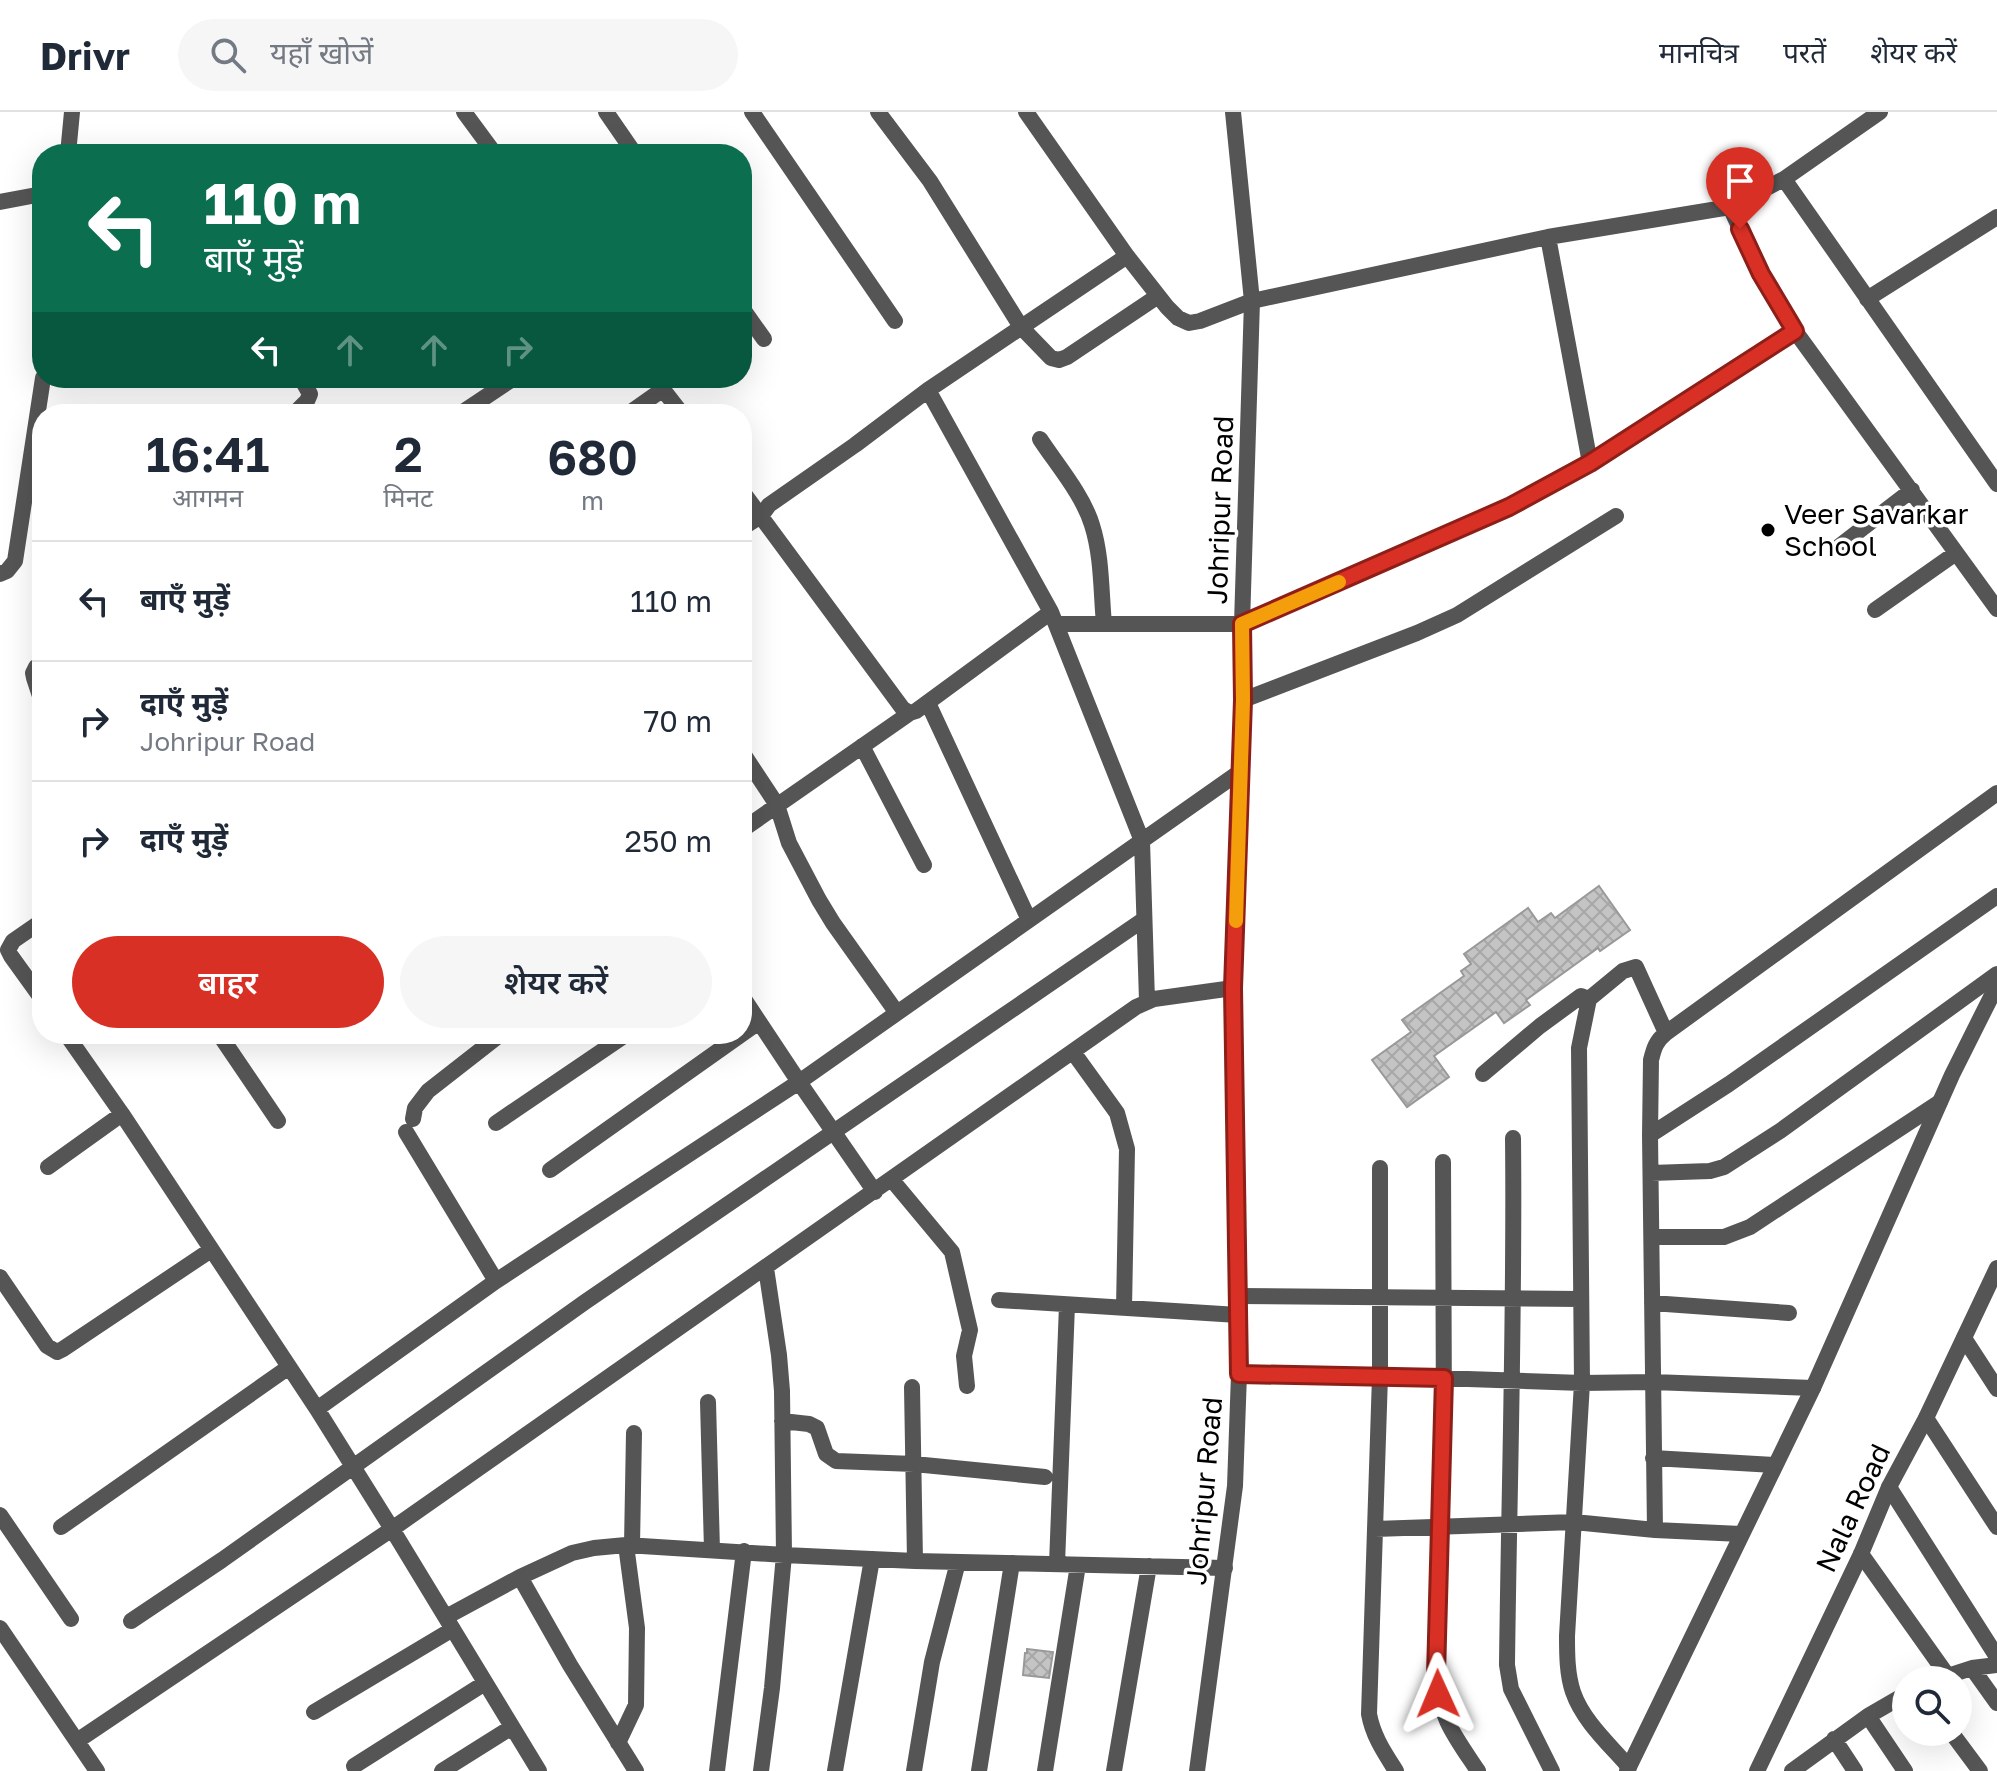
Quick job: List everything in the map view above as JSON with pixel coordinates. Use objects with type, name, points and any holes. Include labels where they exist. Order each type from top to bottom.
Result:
[{"type":"street","points":[[69,144],[72,112]]},
{"type":"street","points":[[464,112],[488,144]]},
{"type":"street","points":[[606,112],[628,144]]},
{"type":"street","points":[[752,112],[895,321]]},
{"type":"street","points":[[878,112],[930,181],[1021,327],[1051,358],[1059,360],[1067,357],[1158,296]]},
{"type":"street","points":[[1026,112],[1127,256],[1178,318],[1189,323],[1252,301],[1548,237],[1730,207],[1784,179],[1880,112]]},
{"type":"street","name":"Johripur Road","points":[[1197,1771],[1235,1486],[1239,1374],[1233,988],[1252,301],[1233,112]]},
{"type":"street","points":[[1784,179],[1997,484]]},
{"type":"street","points":[[0,202],[32,196]]},
{"type":"street","points":[[1730,207],[1761,274],[1795,331],[1997,609]]},
{"type":"street","points":[[1867,299],[1997,217]]},
{"type":"street","points":[[1548,237],[1590,463]]},
{"type":"street","points":[[752,522],[769,505],[928,390],[1127,256]]},
{"type":"street","points":[[752,322],[764,339]]},
{"type":"street","points":[[752,823],[1054,618],[1104,624],[1242,624],[1509,507],[1590,463],[1795,331]]},
{"type":"street","points":[[475,404],[499,388]]},
{"type":"street","points":[[638,404],[654,388]]},
{"type":"street","points":[[661,388],[674,404]]},
{"type":"street","points":[[928,390],[1054,618],[1142,841],[1147,1001]]},
{"type":"street","points":[[1040,439],[1083,504],[1092,524],[1104,624]]},
{"type":"street","points":[[0,574],[15,561],[32,450]]},
{"type":"street","points":[[1837,548],[1912,490]]},
{"type":"street","points":[[752,504],[903,709],[910,713]]},
{"type":"street","points":[[1243,700],[1457,615],[1616,516]]},
{"type":"street","points":[[1875,610],[1956,553]]},
{"type":"street","points":[[928,703],[1029,920]]},
{"type":"street","points":[[862,746],[924,865]]},
{"type":"street","points":[[752,767],[777,805],[789,843],[813,890],[897,1013]]},
{"type":"street","points":[[317,1409],[496,1281],[799,1082],[1241,771]]},
{"type":"street","points":[[1655,1530],[1650,1135],[1651,1060],[1657,1040],[1997,793]]},
{"type":"street","points":[[1650,1135],[1729,1084],[1997,896]]},
{"type":"street","points":[[131,1621],[222,1560],[585,1302],[1143,920]]},
{"type":"street","points":[[32,928],[13,941],[8,950],[32,982]]},
{"type":"street","points":[[1666,1033],[1636,967],[1623,971],[1589,999],[1579,1048],[1582,1383],[1568,1662],[1573,1692],[1586,1717],[1630,1770],[1813,1388],[1940,1102],[1997,985]]},
{"type":"street","points":[[1651,1173],[1710,1171],[1732,1163],[1997,974]]},
{"type":"street","points":[[77,1741],[392,1529],[1147,1001],[1233,988]]},
{"type":"street","points":[[1483,1074],[1581,996],[1589,999]]},
{"type":"street","points":[[752,1011],[875,1192]]},
{"type":"street","points":[[752,1027],[759,1022]]},
{"type":"street","points":[[73,1044],[317,1409],[539,1771]]},
{"type":"street","points":[[226,1044],[278,1121]]},
{"type":"street","points":[[487,1044],[428,1091],[415,1108],[410,1126],[496,1281]]},
{"type":"street","points":[[496,1123],[612,1044]]},
{"type":"street","points":[[550,1170],[728,1044]]},
{"type":"street","points":[[1073,1052],[1117,1113],[1127,1149],[1124,1308]]},
{"type":"street","points":[[1652,1237],[1724,1237],[1750,1227],[1940,1102]]},
{"type":"street","points":[[48,1167],[122,1114]]},
{"type":"street","points":[[1513,1138],[1514,1299],[1507,1665],[1511,1689],[1552,1771]]},
{"type":"street","points":[[1443,1162],[1444,1378],[1436,1675],[1442,1712],[1478,1771]]},
{"type":"street","points":[[1380,1168],[1380,1376],[1369,1714],[1378,1742],[1396,1771]]},
{"type":"street","points":[[892,1180],[952,1252],[970,1330],[964,1356],[967,1386]]},
{"type":"street","points":[[0,1277],[47,1346],[57,1352],[211,1250]]},
{"type":"street","points":[[761,1771],[771,1701],[784,1555],[779,1355],[766,1268]]},
{"type":"street","name":"Nala Road","points":[[1757,1771],[1861,1554],[1889,1487],[1996,1272]]},
{"type":"street","points":[[1238,1296],[1581,1299]]},
{"type":"street","points":[[999,1300],[1238,1315]]},
{"type":"street","points":[[1652,1303],[1789,1313]]},
{"type":"street","points":[[1057,1564],[1067,1305]]},
{"type":"street","points":[[1964,1338],[1997,1389]]},
{"type":"street","points":[[61,1527],[289,1367]]},
{"type":"street","points":[[1239,1374],[1813,1388]]},
{"type":"street","points":[[912,1387],[915,1561]]},
{"type":"street","points":[[708,1402],[712,1550]]},
{"type":"street","points":[[1926,1418],[1997,1527]]},
{"type":"street","points":[[782,1421],[817,1428],[826,1454],[836,1461],[914,1464],[1045,1477]]},
{"type":"street","points":[[618,1743],[636,1705],[637,1628],[629,1545],[634,1433]]},
{"type":"street","points":[[1653,1458],[1774,1465]]},
{"type":"street","points":[[1889,1487],[1997,1657]]},
{"type":"street","points":[[0,1515],[71,1619]]},
{"type":"street","points":[[1375,1529],[1574,1522],[1741,1534]]},
{"type":"street","points":[[314,1712],[520,1577],[572,1553],[594,1548],[629,1545],[915,1561],[1225,1568]]},
{"type":"street","points":[[717,1771],[744,1551]]},
{"type":"street","points":[[1861,1554],[1933,1666]]},
{"type":"street","points":[[835,1771],[872,1559]]},
{"type":"street","points":[[914,1771],[932,1662],[958,1562]]},
{"type":"street","points":[[979,1771],[1012,1563]]},
{"type":"street","points":[[1045,1771],[1078,1565]]},
{"type":"street","points":[[1114,1771],[1149,1566]]},
{"type":"street","points":[[520,1577],[636,1771]]},
{"type":"street","points":[[0,1628],[97,1771]]},
{"type":"street","points":[[1997,1665],[1972,1668],[1997,1703]]},
{"type":"street","points":[[354,1766],[485,1683]]},
{"type":"street","points":[[1792,1771],[1834,1739],[1892,1702]]},
{"type":"street","points":[[1868,1716],[1905,1771]]},
{"type":"street","points":[[442,1771],[512,1727]]},
{"type":"street","points":[[1834,1739],[1855,1771]]},
{"type":"street","points":[[1961,1746],[1980,1771]]},
{"type":"building","points":[[1599,886],[1630,930],[1600,951],[1598,948],[1526,1000],[1530,1005],[1504,1023],[1496,1012],[1434,1056],[1449,1077],[1407,1107],[1372,1060],[1411,1032],[1402,1020],[1464,976],[1461,971],[1471,964],[1464,954],[1528,908],[1538,922],[1551,913],[1555,918]]},
{"type":"building","points":[[1027,1649],[1053,1652],[1049,1678],[1023,1675]]},
{"type":"slow traffic","points":[[1236,921],[1243,700],[1242,624],[1339,582]]},
{"type":"place","name":"Veer Savarkar School","points":[[1768,530]]},
{"type":"route","points":[[1438,1694],[1444,1378],[1239,1374],[1233,988],[1243,700],[1242,624],[1509,507],[1590,463],[1795,331],[1761,274],[1740,229]]}]
